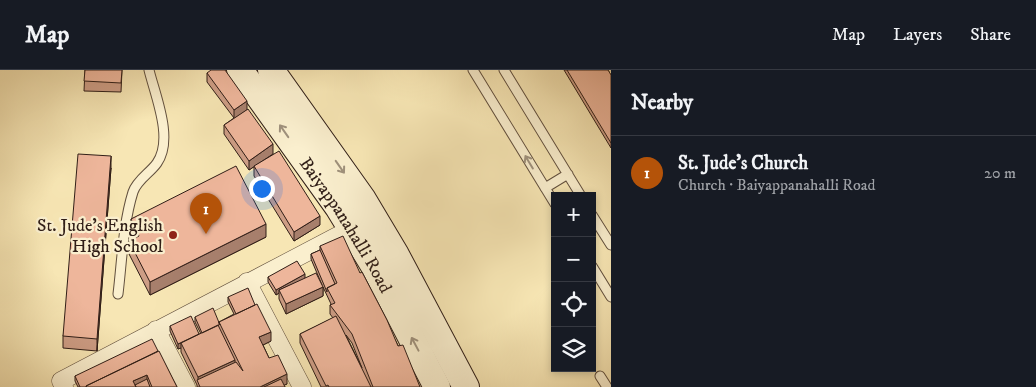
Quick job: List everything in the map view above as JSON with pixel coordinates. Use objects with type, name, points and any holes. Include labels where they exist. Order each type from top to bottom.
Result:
[{"type":"street","name":"Baiyappanahalli Road","points":[[240,70],[351,229],[374,266],[437,387]]},
{"type":"street","name":"Baiyappanahalli Road","points":[[271,70],[362,198],[396,255],[466,387]]},
{"type":"street","points":[[64,387],[61,381],[351,229]]},
{"type":"street","points":[[247,282],[302,387]]},
{"type":"street","points":[[156,330],[186,387]]},
{"type":"lane","points":[[118,294],[129,206],[134,189],[158,162],[162,144],[164,122],[149,70]]},
{"type":"lane","points":[[473,70],[551,198]]},
{"type":"lane","points":[[504,70],[579,192]]},
{"type":"lane","points":[[545,188],[568,174]]},
{"type":"lane","points":[[596,222],[611,246]]},
{"type":"lane","points":[[596,273],[611,297]]},
{"type":"lane","points":[[600,376],[607,387]]},
{"type":"building","points":[[85,70],[122,70],[121,83],[84,81]]},
{"type":"building","points":[[211,70],[225,70],[247,101],[234,110],[207,73]]},
{"type":"building","points":[[567,70],[608,70],[611,75],[611,143]]},
{"type":"building","points":[[248,109],[273,144],[249,161],[224,125]]},
{"type":"building","points":[[279,151],[320,216],[294,232],[254,166]]},
{"type":"building","points":[[78,154],[111,156],[97,339],[63,336]]},
{"type":"building","points":[[236,166],[266,224],[150,282],[129,241],[139,236],[131,219]]},
{"type":"building","points":[[343,236],[360,273],[362,272],[387,320],[398,346],[403,345],[420,387],[373,387],[352,334],[330,305],[335,303],[327,288],[337,283],[320,246]]},
{"type":"building","points":[[320,250],[335,284],[327,288],[327,292],[311,254]]},
{"type":"building","points":[[297,261],[305,274],[276,290],[268,277]]},
{"type":"building","points":[[316,273],[323,287],[286,304],[279,290]]},
{"type":"building","points":[[248,288],[255,305],[236,314],[228,297]]},
{"type":"building","points":[[257,304],[271,332],[259,337],[269,358],[278,355],[287,374],[260,387],[200,387],[197,380],[236,362],[243,371],[219,322]]},
{"type":"building","points":[[213,308],[219,325],[202,333],[195,317]]},
{"type":"building","points":[[191,316],[199,334],[178,344],[170,326]]},
{"type":"building","points":[[336,316],[371,387],[326,386],[300,334]]},
{"type":"building","points":[[218,325],[235,360],[198,377],[181,343]]},
{"type":"building","points":[[152,339],[158,351],[86,387],[80,387],[75,376]]},
{"type":"building","points":[[159,351],[177,387],[152,387],[147,375],[133,381],[136,387],[86,386]]},
{"type":"building","points":[[147,379],[150,387],[136,387],[135,385]]},
{"type":"building","points":[[281,379],[285,387],[264,387]]},
{"type":"place","name":"St. Jude's Church","points":[[206,234]]},
{"type":"place","name":"St. Jude's English High School","points":[[173,235]]}]
